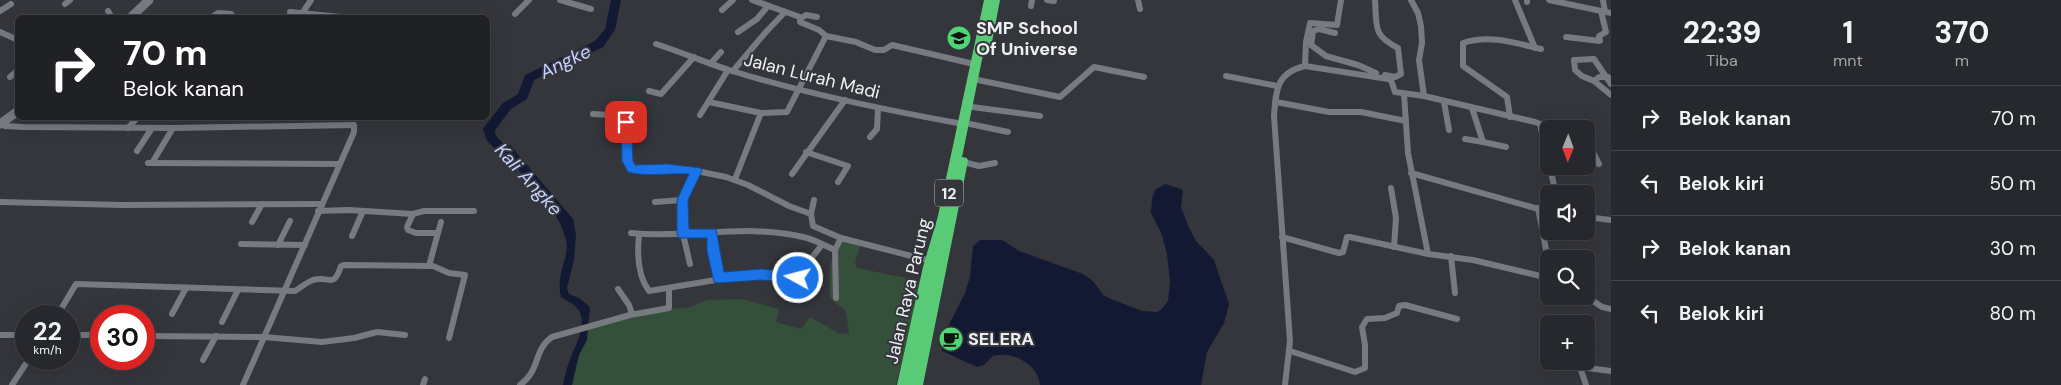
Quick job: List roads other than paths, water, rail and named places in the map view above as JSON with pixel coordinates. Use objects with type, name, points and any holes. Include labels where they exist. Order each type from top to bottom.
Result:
[{"type":"highway","name":"Jalan Raya Parung","points":[[904,385],[930,261],[963,162],[974,64],[988,0]]},
{"type":"highway","name":"Jalan Raya Parung","points":[[916,385],[967,124],[995,0]]},
{"type":"main road","points":[[133,15],[149,0]]},
{"type":"main road","points":[[2,124],[15,113]]},
{"type":"street","points":[[65,4],[70,0]]},
{"type":"street","points":[[303,12],[310,0]]},
{"type":"street","points":[[515,14],[529,0]]},
{"type":"street","points":[[560,0],[591,8]]},
{"type":"street","points":[[722,10],[732,0]]},
{"type":"street","points":[[752,0],[801,18]]},
{"type":"street","points":[[1031,6],[1032,0]]},
{"type":"street","points":[[1138,0],[1140,9]]},
{"type":"street","points":[[1305,66],[1306,42],[1310,23],[1337,25],[1341,0]]},
{"type":"street","points":[[1335,33],[1319,28],[1313,31],[1312,45],[1316,50],[1340,60],[1360,65],[1374,73],[1399,76],[1401,74],[1398,48],[1384,41],[1377,31],[1375,0]]},
{"type":"street","points":[[1411,0],[1418,13],[1421,26],[1422,43],[1419,60],[1424,96]]},
{"type":"street","points":[[1510,117],[1507,97],[1463,66],[1463,42],[1469,40],[1501,41],[1538,49],[1515,0]]},
{"type":"street","points":[[1549,0],[1606,12]]},
{"type":"street","points":[[1566,37],[1600,41],[1599,36],[1606,32],[1606,12],[1603,0]]},
{"type":"street","points":[[0,11],[11,4]]},
{"type":"street","points":[[738,32],[757,19],[768,6]]},
{"type":"street","points":[[108,11],[109,15]]},
{"type":"street","points":[[290,12],[331,15]]},
{"type":"street","points":[[700,115],[731,70],[760,40],[770,25],[785,12]]},
{"type":"street","points":[[215,15],[218,13],[231,14]]},
{"type":"street","points":[[801,18],[806,15],[817,17]]},
{"type":"street","points":[[801,18],[800,22],[820,30],[826,36],[856,42],[875,50],[884,50],[892,45],[974,64]]},
{"type":"street","points":[[0,32],[15,39]]},
{"type":"street","points":[[709,102],[760,113],[788,112],[826,36]]},
{"type":"street","name":"Jalan Lurah Madi","points":[[656,44],[731,70],[780,81],[798,89],[878,108],[1008,132]]},
{"type":"street","points":[[710,63],[721,52]]},
{"type":"street","points":[[649,91],[661,94],[694,56]]},
{"type":"street","points":[[1611,84],[1608,76],[1594,60],[1574,60],[1574,66],[1582,76],[1594,81],[1611,94]]},
{"type":"street","points":[[1285,385],[1290,351],[1274,116],[1277,86],[1286,73],[1293,68],[1305,66],[1388,79],[1391,80],[1394,92],[1424,96],[1540,124]]},
{"type":"street","points":[[978,80],[1060,97],[1094,67],[1144,77]]},
{"type":"street","points":[[10,77],[15,73]]},
{"type":"street","points":[[1226,76],[1277,86]]},
{"type":"street","points":[[1594,81],[1608,76]]},
{"type":"street","points":[[1404,94],[1411,173],[1428,254]]},
{"type":"street","points":[[792,174],[845,100]]},
{"type":"street","points":[[1276,102],[1329,112],[1361,112],[1406,121]]},
{"type":"street","points":[[1444,102],[1449,130]]},
{"type":"street","points":[[972,107],[1040,116]]},
{"type":"street","points":[[870,137],[877,130],[878,108]]},
{"type":"street","points":[[1472,108],[1483,142]]},
{"type":"street","points":[[735,180],[743,162],[744,150],[760,113]]},
{"type":"street","points":[[594,114],[624,116],[626,122],[627,161],[632,169],[641,171],[667,169],[697,171],[735,180],[797,210],[811,214]]},
{"type":"street","points":[[128,128],[135,120]]},
{"type":"street","points":[[252,126],[256,120]]},
{"type":"street","points":[[2,124],[5,126],[23,127],[128,128],[354,125],[354,132],[243,385]]},
{"type":"street","points":[[137,151],[152,128]]},
{"type":"street","points":[[173,128],[150,163],[339,164]]},
{"type":"street","points":[[1465,139],[1506,147]]},
{"type":"street","points":[[806,152],[848,166],[838,182]]},
{"type":"street","points":[[1595,157],[1599,164]]},
{"type":"street","points":[[963,162],[979,166],[995,163]]},
{"type":"street","points":[[690,264],[683,234],[682,200],[697,171]]},
{"type":"street","points":[[1411,173],[1538,208],[1546,250]]},
{"type":"street","points":[[1391,188],[1396,218],[1394,247]]},
{"type":"street","points":[[655,202],[682,200]]},
{"type":"street","points":[[814,200],[811,214],[813,226],[841,238],[930,261]]},
{"type":"street","points":[[0,202],[321,204]]},
{"type":"street","points":[[252,222],[262,204]]},
{"type":"street","points":[[318,211],[413,214],[424,211],[474,211]]},
{"type":"street","points":[[352,236],[363,211]]},
{"type":"street","points":[[413,214],[407,227],[408,230],[416,233],[437,233]]},
{"type":"street","points":[[1595,218],[1611,220]]},
{"type":"street","points":[[278,244],[290,221]]},
{"type":"street","points":[[428,266],[441,222]]},
{"type":"street","points":[[631,233],[639,236],[730,231],[798,235],[821,246],[835,250]]},
{"type":"street","points":[[712,232],[713,251],[719,278]]},
{"type":"street","points":[[639,236],[638,253],[647,291],[719,278],[761,274],[795,279],[800,278],[807,264],[821,246]]},
{"type":"street","points":[[1282,237],[1339,254],[1343,252],[1347,238],[1350,237],[1428,254],[1451,256],[1540,276]]},
{"type":"street","points":[[836,298],[835,250],[841,238]]},
{"type":"street","points":[[241,244],[305,245]]},
{"type":"street","points":[[1451,256],[1455,293]]},
{"type":"street","points":[[64,305],[76,284],[238,290],[299,290],[313,280],[333,281],[337,278],[341,266],[344,265],[428,266],[441,268],[449,273],[465,275],[449,338]]},
{"type":"street","points":[[172,314],[186,288]]},
{"type":"street","points":[[520,385],[527,381],[534,372],[547,340],[557,334],[594,326],[632,314],[669,308],[669,288]]},
{"type":"street","points":[[222,322],[238,290]]},
{"type":"street","points":[[618,290],[629,305],[632,314]]},
{"type":"street","points":[[1595,302],[1602,307],[1611,309]]},
{"type":"street","points":[[1290,351],[1355,372],[1361,371],[1365,368],[1365,346],[1362,327],[1367,319],[1385,318],[1396,313],[1399,306],[1405,304],[1457,319]]},
{"type":"street","points":[[155,336],[264,337],[322,342],[354,338],[376,332],[405,336]]},
{"type":"street","points":[[0,335],[15,335]]},
{"type":"street","points":[[203,360],[216,336]]},
{"type":"street","points":[[1586,385],[1580,367],[1611,371]]},
{"type":"street","points":[[12,385],[22,370]]},
{"type":"water","name":"Kali Angke","points":[[494,134],[499,141],[511,146],[573,219],[576,235],[574,260],[567,288],[569,294],[579,298],[590,307],[587,340],[579,355],[572,385],[563,385],[568,365],[578,341],[582,319],[580,312],[575,306],[561,297],[560,281],[567,247],[566,240],[557,218],[543,197],[486,138]]},
{"type":"water","points":[[1165,184],[1183,191],[1181,207],[1189,228],[1196,241],[1214,260],[1229,304],[1224,323],[1207,352],[1201,385],[1040,385],[1035,371],[1030,365],[1016,357],[1008,355],[993,356],[984,365],[977,367],[942,351],[941,341],[965,293],[970,277],[973,246],[980,240],[1002,240],[1019,251],[1083,274],[1093,281],[1103,295],[1111,299],[1142,311],[1157,312],[1161,310],[1168,301],[1170,282],[1167,254],[1162,235],[1151,213],[1155,190]]},
{"type":"waterway","name":"Angke","points":[[502,148],[491,138],[489,129],[507,106],[523,96],[529,78],[599,44],[610,30],[616,0]]},
{"type":"place","name":"SMP School Of Universe","points":[[959,38]]},
{"type":"place","name":"SELERA","points":[[951,339]]}]
